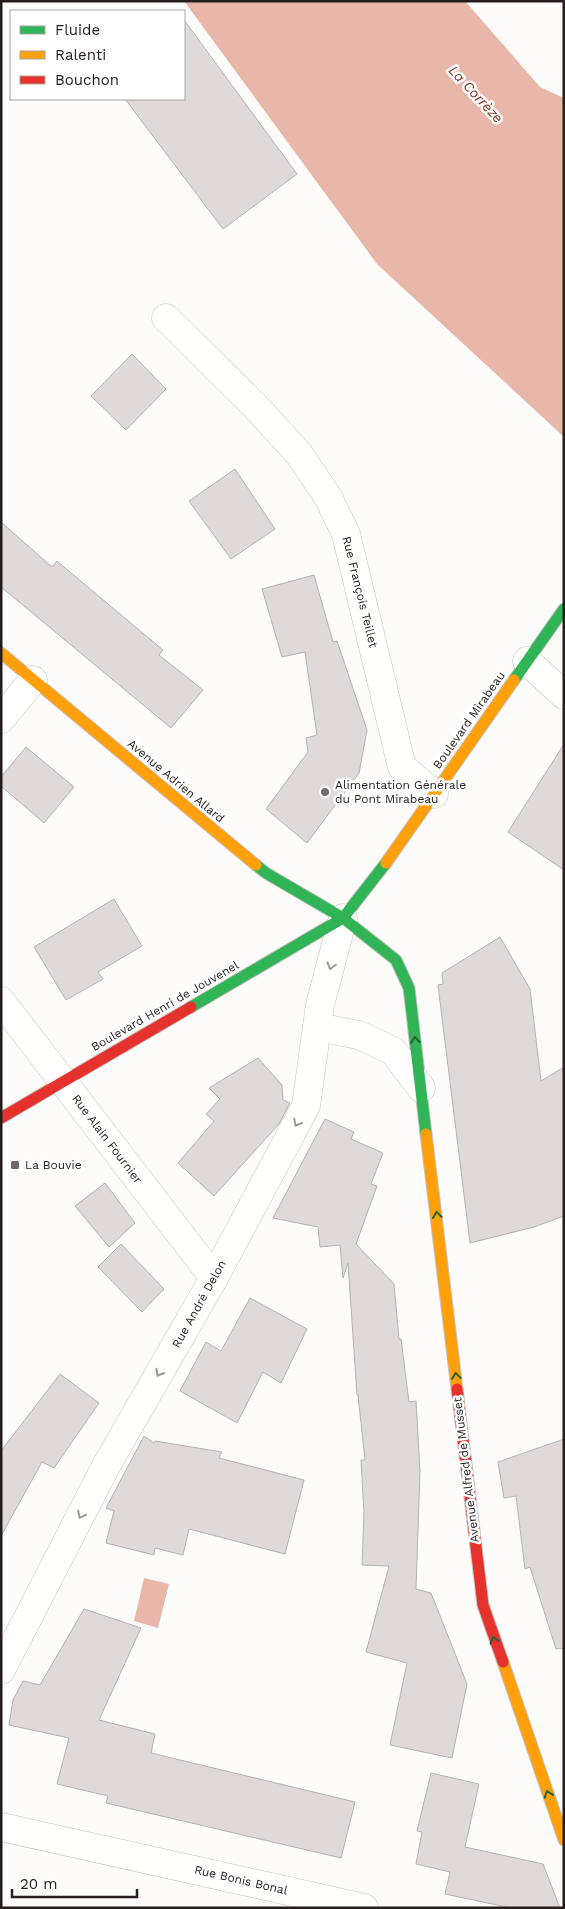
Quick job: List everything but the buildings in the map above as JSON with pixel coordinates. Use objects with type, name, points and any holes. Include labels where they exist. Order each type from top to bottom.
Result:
[{"type":"street","name":"Rue François Teillet","points":[[166,318],[275,428],[298,454],[328,497],[346,534],[402,767],[434,794]]},
{"type":"street","name":"Boulevard Mirabeau","points":[[343,918],[382,868],[564,608]]},
{"type":"street","name":"Avenue Adrien Allard","points":[[1,653],[266,873],[343,918]]},
{"type":"street","points":[[527,661],[564,695]]},
{"type":"street","points":[[1,719],[33,680]]},
{"type":"street","name":"Rue André Delon","points":[[1,1670],[106,1466],[214,1278],[306,1106],[320,1005],[343,918]]},
{"type":"street","name":"Boulevard Henri de Jouvenel","points":[[1,1118],[343,918]]},
{"type":"street","name":"Avenue Alfred de Musset","points":[[343,918],[396,960],[409,988],[484,1605],[495,1642],[564,1840]]},
{"type":"street","name":"Rue Alain Fournier","points":[[1,1000],[214,1278]]},
{"type":"street","name":"Avenue Alfred de Musset","points":[[317,1027],[359,1035],[394,1051],[421,1088]]},
{"type":"street","name":"Rue Bonis Bonal","points":[[1,1827],[364,1908]]},
{"type":"water","name":"La Corrèze","points":[[184,1],[465,1],[540,87],[564,98],[564,437],[377,264]]},
{"type":"water","points":[[144,1578],[169,1584],[158,1628],[134,1621]]},
{"type":"traffic: fast","points":[[514,680],[564,609]]},
{"type":"traffic: fast","points":[[191,1007],[343,918],[386,863]]},
{"type":"traffic: fast","points":[[256,865],[266,873],[343,918],[396,960],[409,988],[426,1134]]},
{"type":"traffic: slow","points":[[1,653],[256,865]]},
{"type":"traffic: slow","points":[[386,863],[514,680]]},
{"type":"traffic: slow","points":[[426,1134],[457,1389]]},
{"type":"traffic: slow","points":[[503,1662],[564,1840]]},
{"type":"traffic: jam","points":[[1,1118],[191,1007]]},
{"type":"traffic: jam","points":[[457,1389],[483,1605],[503,1662]]},
{"type":"place","name":"Alimentation Générale du Pont Mirabeau","points":[[325,792]]},
{"type":"place","name":"La Bouvie","points":[[15,1165]]}]
